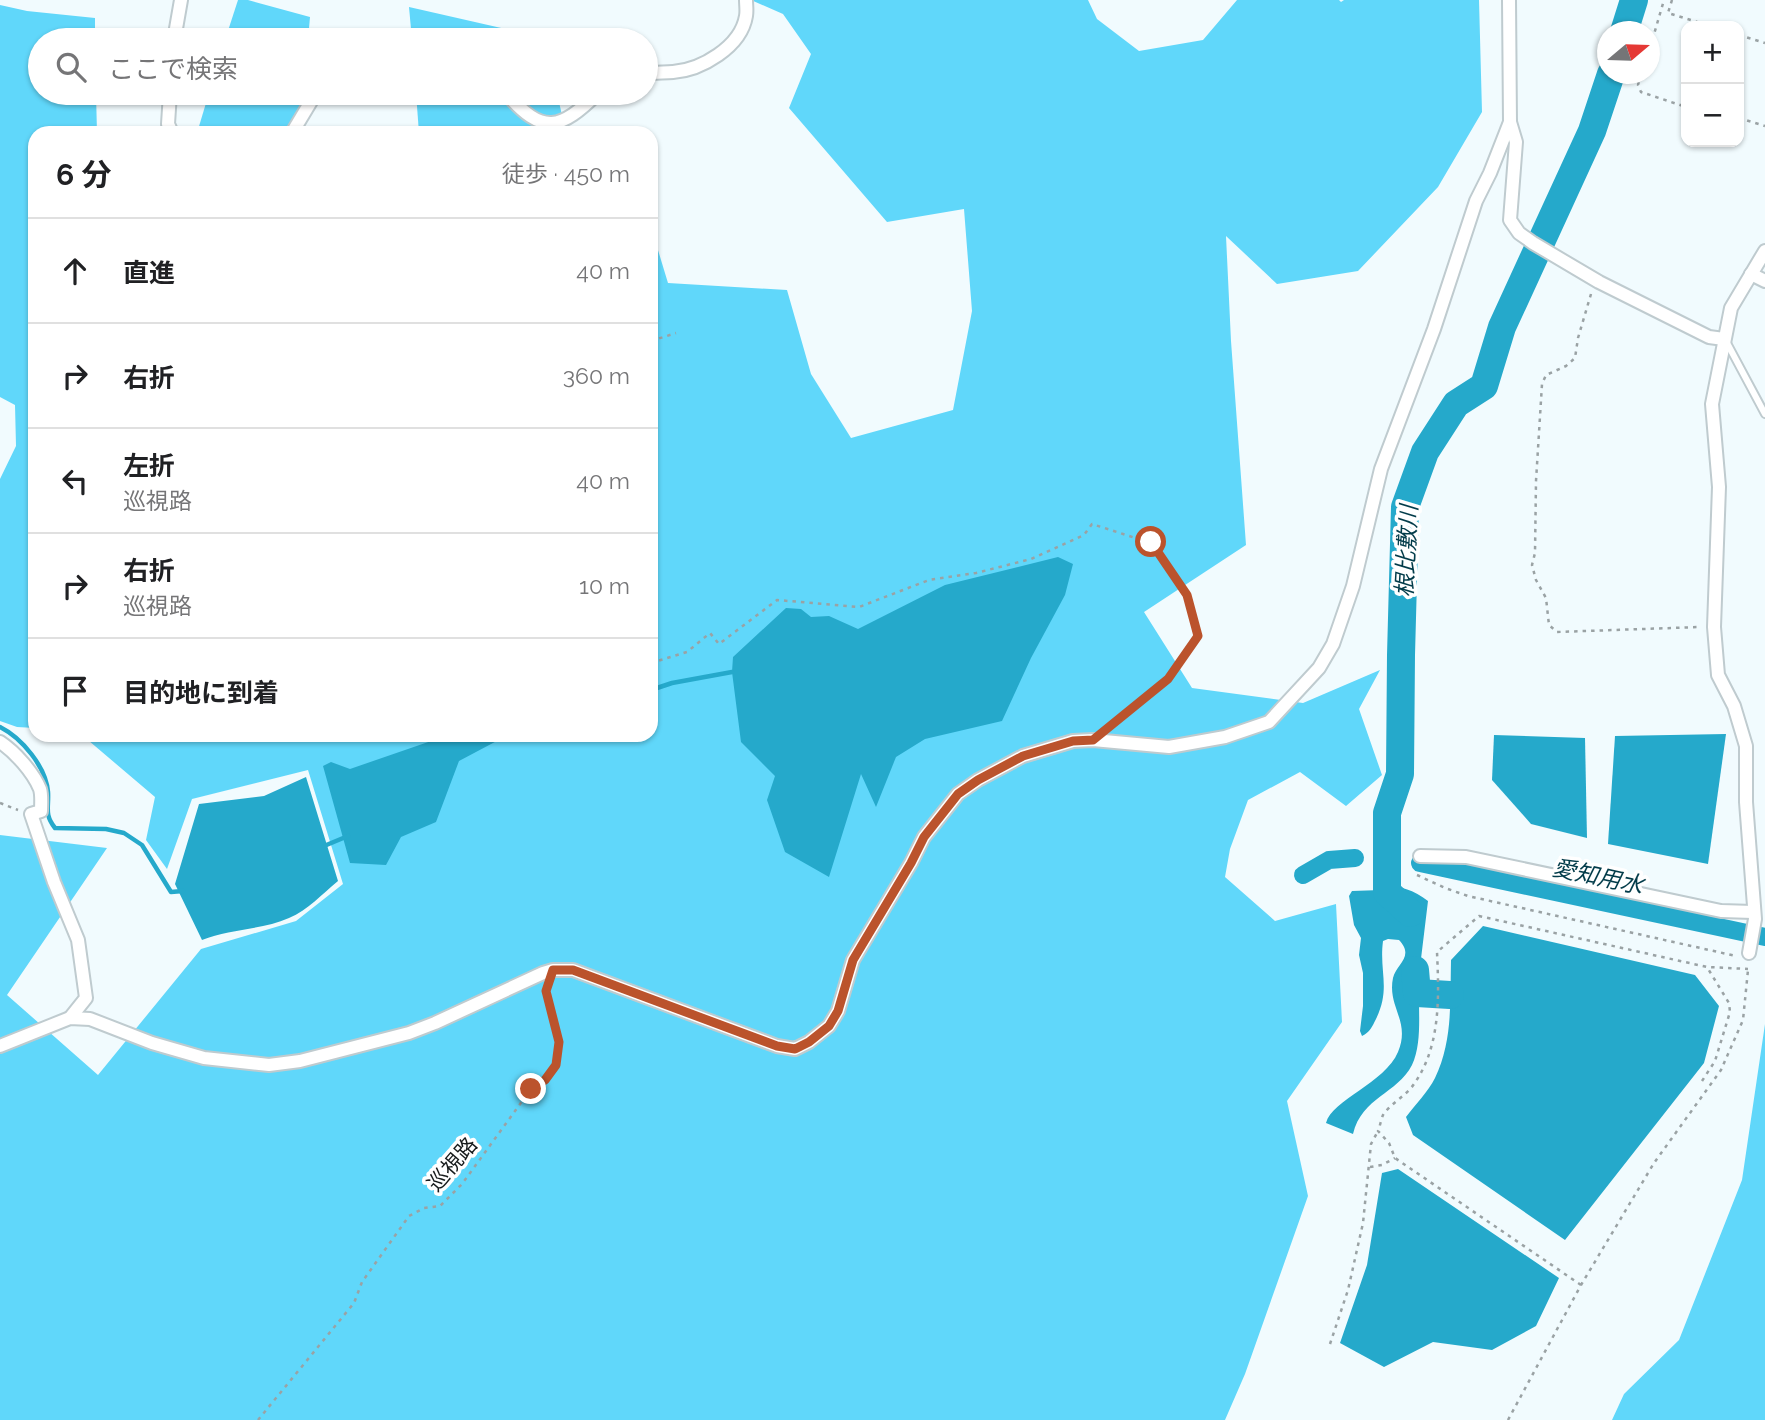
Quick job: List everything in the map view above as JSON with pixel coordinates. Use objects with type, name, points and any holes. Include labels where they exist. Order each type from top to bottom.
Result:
[{"type":"street","points":[[176,28],[181,0]]},
{"type":"street","points":[[658,73],[706,65],[726,49],[746,18],[746,0]]},
{"type":"street","points":[[1509,0],[1510,122],[1516,142],[1510,219],[1519,233],[1533,243],[1595,279],[1709,337],[1724,339]]},
{"type":"street","points":[[169,105],[169,126]]},
{"type":"street","points":[[296,126],[309,105]]},
{"type":"street","points":[[516,105],[523,113],[546,124],[576,115],[586,105]]},
{"type":"street","points":[[0,1046],[70,1018],[90,1019],[152,1043],[204,1058],[270,1065],[300,1061],[409,1033],[553,970],[573,970],[777,1046],[795,1049],[809,1042],[829,1026],[838,1011],[853,960],[924,837],[958,794],[1023,756],[1073,741],[1093,740],[1169,747],[1225,737],[1269,722],[1319,668],[1333,645],[1353,586],[1381,469],[1434,329],[1476,201],[1510,122]]},
{"type":"street","points":[[1749,957],[1754,915],[1746,802],[1746,746],[1734,706],[1718,675],[1714,627],[1719,487],[1712,404],[1731,307],[1765,251]]},
{"type":"street","points":[[1751,274],[1765,281]]},
{"type":"street","points":[[0,742],[9,748],[29,772],[40,790],[41,811],[31,814],[54,882],[78,940],[86,998],[70,1018]]},
{"type":"street","points":[[1420,856],[1466,857],[1721,911],[1754,915]]},
{"type":"lane","points":[[1724,339],[1765,414]]},
{"type":"path","points":[[1658,21],[1664,0]]},
{"type":"path","points":[[1672,0],[1668,13],[1694,21]]},
{"type":"path","points":[[1744,37],[1765,43]]},
{"type":"path","points":[[1638,84],[1642,92],[1681,105]]},
{"type":"path","points":[[1744,120],[1765,126]]},
{"type":"path","points":[[1595,279],[1575,358],[1546,376],[1542,384],[1535,553],[1532,565],[1536,580],[1546,598],[1549,625],[1557,632],[1714,627]]},
{"type":"path","points":[[658,339],[676,333]]},
{"type":"path","points":[[658,661],[687,652],[710,633],[719,644],[777,600],[859,607],[929,580],[976,573],[1031,559],[1084,535],[1092,524],[1151,542],[1187,595],[1198,636],[1168,679],[1093,740]]},
{"type":"path","points":[[0,803],[31,814]]},
{"type":"path","points":[[1417,875],[1468,896],[1749,957],[1743,1020],[1721,1070],[1654,1163],[1581,1284],[1508,1420]]},
{"type":"path","points":[[1330,1344],[1348,1290],[1363,1223],[1371,1144],[1384,1115],[1413,1087],[1425,1066],[1436,1028],[1437,951],[1479,916],[1707,967],[1748,969]]},
{"type":"path","points":[[1702,1081],[1715,1061],[1730,1012],[1729,1003],[1707,967]]},
{"type":"path","name":"巡視路","points":[[258,1420],[354,1303],[362,1282],[409,1216],[424,1208],[440,1206],[531,1089],[545,1080],[556,1065],[559,1042],[546,991],[553,970]]},
{"type":"path","points":[[1378,1131],[1389,1143],[1395,1157],[1581,1284]]},
{"type":"path","points":[[1370,1167],[1382,1165],[1395,1157]]},
{"type":"shaded area","points":[[238,0],[248,0],[310,17],[309,28],[229,28]]},
{"type":"shaded area","points":[[751,0],[1088,0],[1097,19],[1139,51],[1203,40],[1237,0],[1479,0],[1482,112],[1438,187],[1358,271],[1277,284],[1226,236],[1246,545],[1144,612],[1192,688],[1303,703],[1380,670],[1359,709],[1382,775],[1346,806],[1300,772],[1248,800],[1230,849],[1225,877],[1275,921],[1336,904],[1342,1022],[1287,1101],[1308,1196],[1245,1374],[1225,1420],[0,1420],[0,835],[107,848],[7,995],[98,1075],[201,949],[296,921],[343,884],[308,770],[192,799],[167,869],[146,840],[155,797],[90,742],[658,742],[658,250],[668,283],[787,290],[811,374],[851,438],[953,410],[972,311],[964,209],[887,222],[789,108],[811,54],[783,14]]},
{"type":"shaded area","points":[[0,5],[27,11],[95,18],[95,28],[28,28],[28,105],[96,105],[97,126],[28,126],[28,728],[0,721],[0,479],[16,446],[15,405],[0,397]]},
{"type":"shaded area","points":[[409,7],[501,28],[411,28]]},
{"type":"shaded area","points":[[205,105],[304,105],[303,126],[199,126]]},
{"type":"shaded area","points":[[417,105],[560,105],[564,126],[418,126]]},
{"type":"shaded area","points":[[1058,557],[1073,564],[1065,595],[1031,658],[1002,721],[925,739],[896,757],[876,807],[861,774],[829,877],[785,852],[767,800],[775,776],[741,742],[732,672],[733,657],[786,608],[801,609],[811,617],[829,616],[858,629],[945,585]]},
{"type":"shaded area","points":[[1726,734],[1708,864],[1608,844],[1615,736]]},
{"type":"shaded area","points":[[1494,735],[1585,738],[1587,838],[1531,824],[1492,780]]},
{"type":"shaded area","points":[[428,742],[495,742],[459,761],[436,822],[401,837],[386,865],[350,863],[323,766],[331,762],[350,769]]},
{"type":"shaded area","points":[[306,777],[338,881],[296,915],[268,925],[202,940],[175,884],[199,804],[264,796]]},
{"type":"shaded area","points":[[1382,885],[1406,889],[1428,901],[1420,967],[1422,986],[1433,988],[1431,999],[1419,1000],[1418,1041],[1412,1065],[1398,1083],[1364,1112],[1353,1134],[1326,1123],[1338,1107],[1382,1073],[1398,1052],[1401,1041],[1401,1023],[1392,988],[1395,973],[1405,956],[1399,940],[1383,941],[1383,998],[1369,1031],[1362,1036],[1360,1031],[1363,1006],[1363,973],[1359,955],[1361,938],[1354,925],[1349,896],[1352,891],[1381,890]]},
{"type":"shaded area","points":[[1483,926],[1695,975],[1719,1006],[1704,1063],[1565,1240],[1413,1135],[1406,1117],[1432,1083],[1441,1064],[1448,1035],[1451,960]]},
{"type":"shaded area","points":[[1765,1024],[1765,1420],[1612,1420],[1624,1394],[1679,1340],[1742,1180]]},
{"type":"shaded area","points":[[1398,1169],[1559,1278],[1536,1326],[1492,1350],[1433,1342],[1384,1367],[1340,1343],[1367,1265],[1382,1173]]},
{"type":"waterway","name":"根比敷川","points":[[1627,21],[1634,0]]},
{"type":"waterway","name":"根比敷川","points":[[1410,913],[1387,892],[1387,813],[1400,774],[1405,507],[1425,452],[1456,404],[1484,386],[1502,327],[1592,131],[1608,84]]},
{"type":"waterway","points":[[658,688],[732,672]]},
{"type":"waterway","points":[[0,727],[16,738],[38,763],[48,792],[48,815],[55,828],[106,829],[124,833],[142,845],[171,892],[183,891]]},
{"type":"waterway","points":[[324,846],[348,836]]},
{"type":"waterway","name":"愛知用水","points":[[1303,875],[1329,860],[1355,858]]},
{"type":"waterway","name":"愛知用水","points":[[1420,863],[1765,937]]},
{"type":"waterway","name":"根比敷川","points":[[1415,970],[1417,993],[1450,995]]},
{"type":"route","points":[[531,1089],[545,1080],[556,1065],[559,1042],[546,991],[553,970],[573,970],[777,1046],[795,1049],[829,1026],[838,1011],[853,960],[924,837],[958,794],[1023,756],[1073,741],[1093,740],[1168,679],[1198,636],[1187,595],[1151,542]]}]
